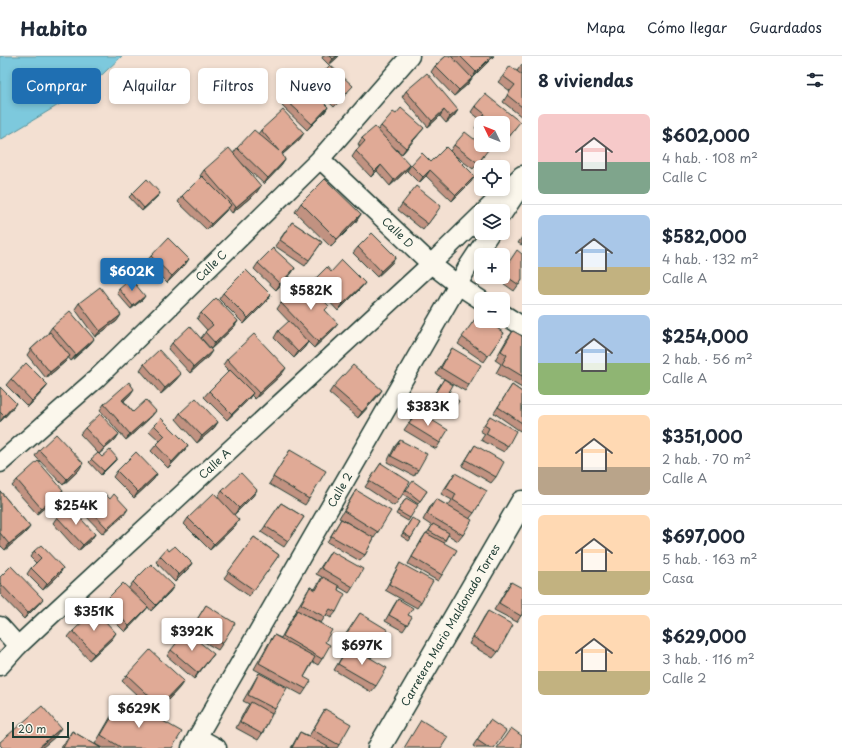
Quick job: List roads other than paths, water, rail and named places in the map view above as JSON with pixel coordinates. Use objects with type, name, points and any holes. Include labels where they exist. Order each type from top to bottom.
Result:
[{"type":"street","name":"Calle C","points":[[0,463],[96,379],[320,159],[410,56]]},
{"type":"street","name":"Calle D","points":[[320,159],[431,264],[474,295]]},
{"type":"street","points":[[492,204],[522,175]]},
{"type":"street","points":[[510,204],[522,185]]},
{"type":"street","name":"Calle A","points":[[0,666],[18,646],[431,264],[474,222]]},
{"type":"street","name":"Calle 2","points":[[194,743],[467,268],[485,240]]},
{"type":"street","points":[[510,318],[522,326]]},
{"type":"street","name":"Carretera Mario Maldonado Torres","points":[[379,748],[522,502]]},
{"type":"street","points":[[0,626],[18,646]]},
{"type":"street","points":[[194,743],[217,748]]},
{"type":"water","points":[[0,56],[122,56],[101,76],[101,68],[12,68],[12,104],[60,104],[0,140]]}]
